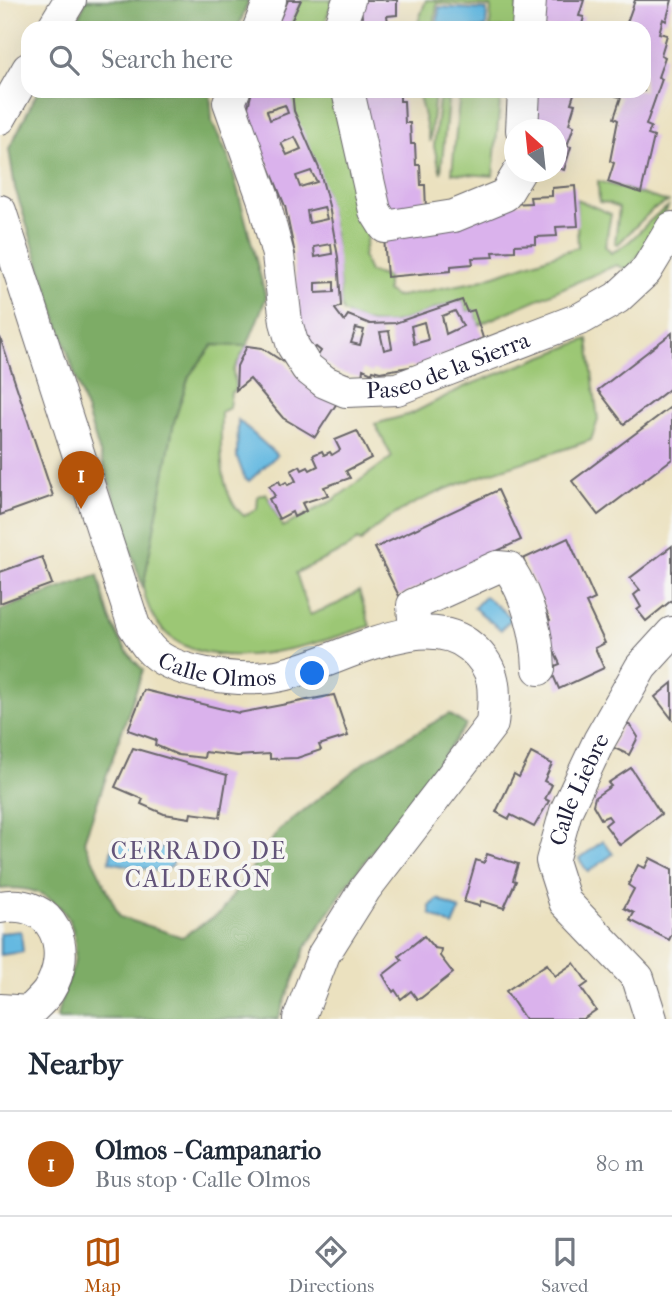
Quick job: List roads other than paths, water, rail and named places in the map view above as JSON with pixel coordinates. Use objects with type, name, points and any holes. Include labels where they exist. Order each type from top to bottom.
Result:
[{"type":"street","points":[[57,21],[70,0]]},
{"type":"street","points":[[262,21],[270,0]]},
{"type":"street","points":[[342,21],[349,0]]},
{"type":"street","points":[[528,21],[530,0]]},
{"type":"street","points":[[0,118],[21,81]]},
{"type":"street","name":"Paseo de la Sierra","points":[[231,98],[229,102],[263,198],[278,255],[286,322],[293,346],[316,375],[346,391],[397,389],[582,318],[617,298],[646,271],[672,228]]},
{"type":"street","points":[[350,98],[376,211],[385,227],[454,216],[505,195],[513,182]]},
{"type":"street","points":[[523,119],[524,98]]},
{"type":"street","name":"Calle Olmos","points":[[0,211],[5,246],[134,626],[150,650],[174,664],[220,677],[271,677],[429,631],[459,637],[487,660],[495,691],[492,724],[365,889],[324,954],[299,1019]]},
{"type":"street","points":[[415,633],[413,605],[497,567],[509,568],[518,582],[538,646],[538,669]]},
{"type":"street","name":"Calle Liebre","points":[[651,1019],[638,978],[565,902],[552,861],[566,811],[599,741],[641,667],[672,633]]},
{"type":"street","points":[[0,907],[13,905],[40,911],[56,929],[60,960],[48,992],[20,1013]]},
{"type":"water","points":[[439,7],[487,10],[486,21],[438,21]]},
{"type":"water","points":[[238,420],[277,455],[249,481],[245,479],[237,457]]},
{"type":"water","points":[[485,596],[512,618],[501,630],[474,608]]},
{"type":"water","points":[[114,839],[167,849],[173,857],[173,865],[163,872],[109,862]]},
{"type":"water","points":[[603,841],[613,854],[588,872],[579,859]]},
{"type":"water","points":[[438,899],[460,910],[453,926],[430,914],[430,906]]},
{"type":"water","points":[[21,931],[23,952],[0,955],[0,933]]},
{"type":"place","name":"Olmos - Campanario","points":[[81,509]]},
{"type":"district","name":"CERRADO DE CALDERÓN","points":[[199,865]]}]
